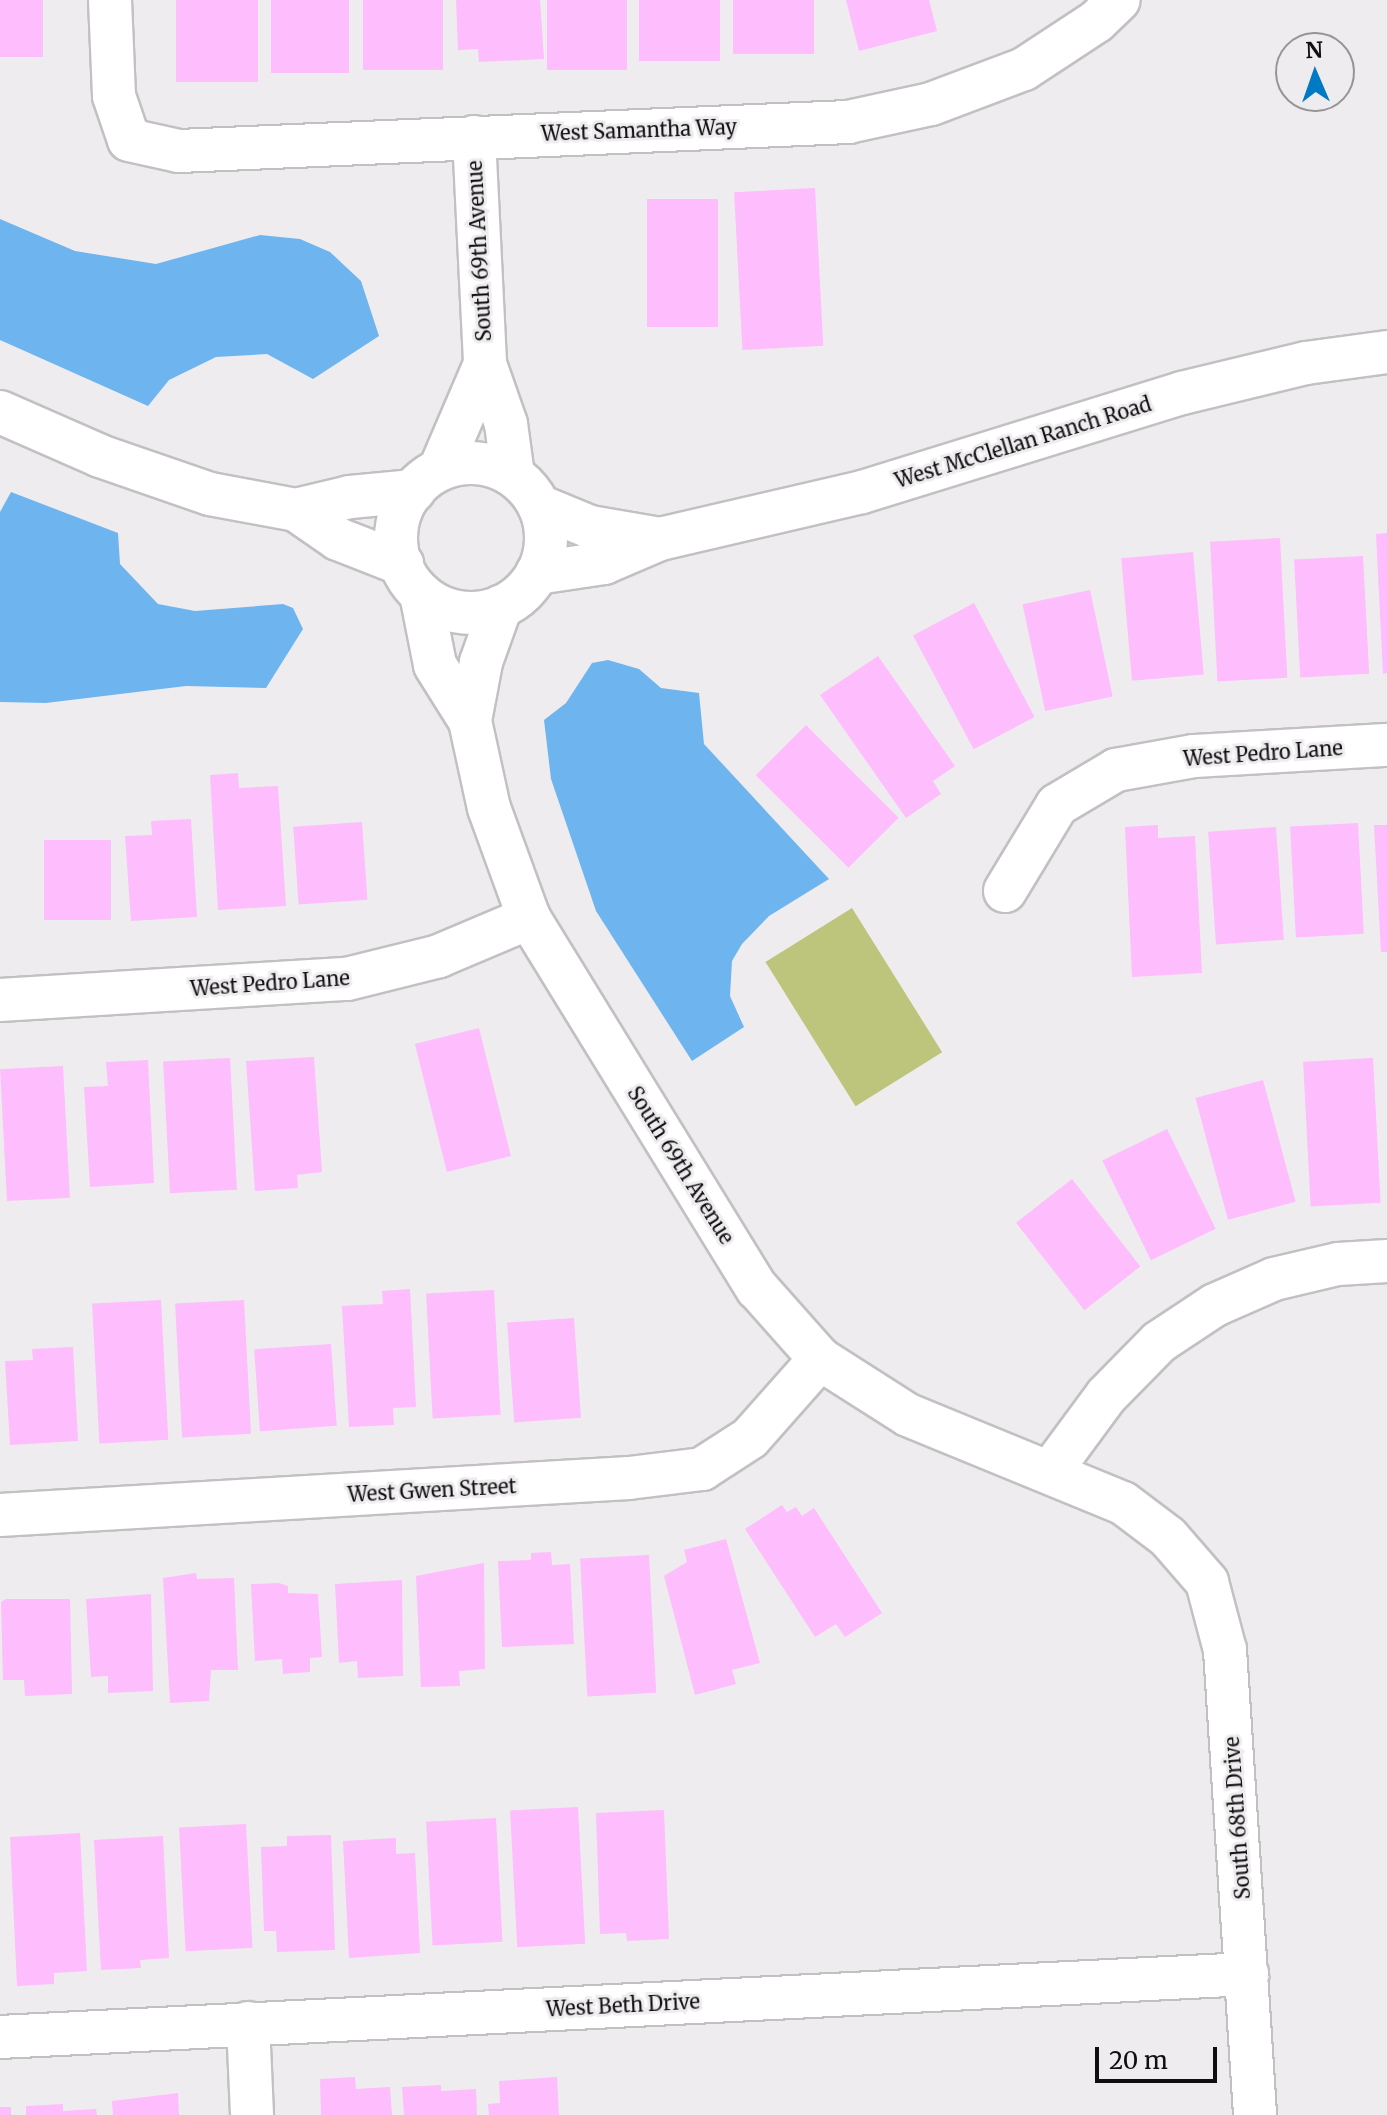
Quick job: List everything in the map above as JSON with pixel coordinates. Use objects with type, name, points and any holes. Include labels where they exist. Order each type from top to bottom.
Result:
[{"type":"street","name":"West Samantha Way","points":[[110,0],[114,96],[129,140],[179,151],[848,122],[931,104],[1024,69],[1097,21],[1119,0]]},
{"type":"street","name":"South 69th Avenue","points":[[474,137],[485,364]]},
{"type":"street","name":"West McClellan Ranch Road","points":[[660,539],[862,492],[1182,393],[1306,363],[1387,352]]},
{"type":"street","points":[[470,721],[435,665],[397,528],[427,480],[485,364]]},
{"type":"street","points":[[470,721],[481,662],[501,606],[537,573],[547,540],[526,490],[485,364]]},
{"type":"street","points":[[0,412],[100,456],[210,494],[296,510],[427,480],[465,463],[490,465],[590,527],[660,539]]},
{"type":"street","points":[[296,510],[338,539],[412,579],[465,613],[501,606]]},
{"type":"street","points":[[537,573],[604,563],[660,539]]},
{"type":"street","name":"South 69th Avenue","points":[[470,721],[489,808],[529,918],[757,1288],[820,1359],[908,1415],[1050,1472]]},
{"type":"street","name":"West Pedro Lane","points":[[1005,891],[1057,805],[1116,770],[1194,756],[1387,745]]},
{"type":"street","name":"West Pedro Lane","points":[[0,1000],[347,979],[439,956],[529,918]]},
{"type":"street","points":[[1050,1472],[1106,1396],[1159,1342],[1215,1305],[1274,1279],[1338,1264],[1387,1261]]},
{"type":"street","name":"West Gwen Street","points":[[0,1515],[629,1478],[702,1469],[750,1438],[820,1359]]},
{"type":"street","name":"South 68th Drive","points":[[1050,1472],[1123,1503],[1168,1537],[1207,1582],[1225,1650],[1255,2115]]},
{"type":"street","name":"West Beth Drive","points":[[0,2037],[1247,1974]]},
{"type":"street","points":[[248,2023],[252,2115]]},
{"type":"green space","points":[[852,908],[942,1052],[856,1106],[765,962]]},
{"type":"water","points":[[0,219],[75,251],[156,264],[260,235],[300,239],[330,252],[361,281],[379,336],[313,379],[267,354],[216,357],[169,380],[148,406],[0,340]]},
{"type":"water","points":[[11,492],[118,533],[120,564],[158,604],[195,611],[283,604],[293,608],[303,629],[266,688],[186,686],[46,703],[0,702],[0,512]]},
{"type":"water","points":[[608,660],[639,669],[661,688],[699,693],[704,744],[829,879],[769,916],[742,944],[732,961],[730,996],[744,1027],[692,1061],[596,911],[551,779],[544,720],[566,703],[592,663]]},
{"type":"building","points":[[0,0],[43,0],[43,57],[0,57]]},
{"type":"building","points":[[176,0],[258,0],[258,82],[176,82]]},
{"type":"building","points":[[271,0],[349,0],[349,73],[271,73]]},
{"type":"building","points":[[363,0],[443,0],[443,70],[363,70]]},
{"type":"building","points":[[456,0],[540,0],[544,59],[479,62],[478,49],[458,50]]},
{"type":"building","points":[[547,0],[627,0],[627,70],[547,70]]},
{"type":"building","points":[[639,0],[720,0],[720,61],[639,61]]},
{"type":"building","points":[[733,0],[814,0],[814,54],[733,54]]},
{"type":"building","points":[[846,0],[929,0],[937,31],[859,51]]},
{"type":"building","points":[[815,188],[823,346],[742,350],[734,192]]},
{"type":"building","points":[[647,199],[718,199],[718,327],[647,327]]},
{"type":"building","points":[[1387,533],[1387,673],[1383,674],[1376,534]]},
{"type":"building","points":[[1280,538],[1287,678],[1217,681],[1210,542]]},
{"type":"building","points":[[1193,552],[1204,675],[1132,681],[1121,558]]},
{"type":"building","points":[[1363,556],[1369,674],[1300,677],[1294,560]]},
{"type":"building","points":[[1090,590],[1113,697],[1045,711],[1023,604]]},
{"type":"building","points":[[974,603],[1035,717],[974,749],[913,635]]},
{"type":"building","points":[[878,656],[955,766],[933,781],[941,794],[906,818],[820,695]]},
{"type":"building","points":[[806,725],[899,818],[848,868],[756,775]]},
{"type":"building","points":[[238,773],[239,788],[278,786],[286,906],[218,910],[210,775]]},
{"type":"building","points":[[191,819],[197,917],[131,921],[125,836],[152,835],[151,821]]},
{"type":"building","points":[[362,822],[367,900],[299,905],[293,827]]},
{"type":"building","points":[[1358,823],[1364,934],[1296,937],[1290,827]]},
{"type":"building","points":[[1158,825],[1158,838],[1195,836],[1202,973],[1132,977],[1125,827]]},
{"type":"building","points":[[1374,825],[1387,825],[1387,952],[1381,952]]},
{"type":"building","points":[[1276,827],[1284,940],[1216,944],[1208,832]]},
{"type":"building","points":[[44,840],[111,840],[111,920],[44,920]]},
{"type":"building","points":[[479,1028],[511,1156],[447,1172],[415,1044]]},
{"type":"building","points":[[314,1057],[322,1172],[297,1175],[298,1188],[255,1191],[246,1061]]},
{"type":"building","points":[[230,1058],[237,1190],[170,1193],[163,1062]]},
{"type":"building","points":[[1373,1058],[1381,1203],[1311,1206],[1303,1062]]},
{"type":"building","points":[[148,1060],[154,1183],[90,1187],[84,1087],[108,1086],[106,1062]]},
{"type":"building","points":[[63,1066],[70,1198],[7,1201],[0,1069]]},
{"type":"building","points":[[1263,1080],[1296,1202],[1228,1220],[1195,1098]]},
{"type":"building","points":[[1167,1129],[1216,1229],[1151,1260],[1102,1161]]},
{"type":"building","points":[[1072,1179],[1140,1266],[1084,1310],[1016,1223]]},
{"type":"building","points":[[410,1289],[416,1407],[393,1408],[394,1425],[349,1427],[342,1306],[383,1304],[382,1291]]},
{"type":"building","points":[[494,1290],[501,1415],[433,1418],[426,1294]]},
{"type":"building","points":[[161,1300],[168,1440],[99,1443],[92,1304]]},
{"type":"building","points":[[244,1300],[251,1434],[182,1437],[175,1304]]},
{"type":"building","points":[[574,1318],[581,1418],[514,1422],[507,1323]]},
{"type":"building","points":[[331,1344],[337,1426],[260,1431],[254,1349]]},
{"type":"building","points":[[73,1347],[78,1441],[10,1445],[5,1361],[33,1360],[32,1349]]},
{"type":"building","points":[[782,1505],[787,1512],[796,1507],[802,1516],[814,1508],[882,1613],[845,1637],[836,1624],[815,1637],[745,1529]]},
{"type":"building","points":[[726,1539],[760,1663],[732,1670],[736,1684],[695,1695],[664,1576],[687,1562],[684,1550]]},
{"type":"building","points":[[551,1552],[552,1565],[570,1564],[574,1644],[502,1647],[498,1561],[531,1560],[531,1553]]},
{"type":"building","points":[[649,1555],[656,1693],[587,1696],[580,1559]]},
{"type":"building","points":[[484,1563],[485,1669],[459,1671],[460,1686],[421,1687],[416,1576]]},
{"type":"building","points":[[196,1573],[197,1579],[234,1578],[238,1670],[211,1670],[209,1701],[170,1703],[163,1578]]},
{"type":"building","points":[[402,1580],[403,1676],[358,1678],[357,1661],[339,1663],[335,1584]]},
{"type":"building","points":[[279,1583],[288,1586],[288,1593],[318,1594],[322,1657],[310,1658],[310,1672],[283,1674],[282,1659],[255,1661],[251,1584]]},
{"type":"building","points":[[151,1594],[153,1691],[108,1693],[108,1676],[91,1677],[86,1599]]},
{"type":"building","points":[[6,1599],[70,1599],[72,1694],[25,1696],[24,1680],[3,1680],[1,1602]]},
{"type":"building","points":[[578,1807],[585,1944],[517,1947],[510,1811]]},
{"type":"building","points":[[664,1810],[669,1939],[627,1941],[626,1933],[600,1934],[596,1813]]},
{"type":"building","points":[[496,1818],[502,1942],[433,1945],[426,1822]]},
{"type":"building","points":[[246,1824],[252,1948],[186,1951],[179,1828]]},
{"type":"building","points":[[80,1833],[87,1971],[54,1973],[54,1984],[17,1986],[10,1837]]},
{"type":"building","points":[[331,1835],[335,1950],[277,1952],[276,1931],[264,1931],[261,1847],[287,1846],[287,1836]]},
{"type":"building","points":[[163,1836],[169,1958],[140,1960],[141,1968],[101,1970],[94,1840]]},
{"type":"building","points":[[396,1838],[396,1854],[415,1853],[420,1953],[349,1958],[343,1841]]},
{"type":"building","points":[[355,2077],[356,2089],[390,2087],[392,2115],[321,2115],[320,2079]]},
{"type":"building","points":[[557,2077],[559,2115],[489,2115],[488,2104],[500,2103],[499,2081]]},
{"type":"building","points":[[441,2085],[441,2091],[476,2089],[477,2115],[404,2115],[402,2087]]},
{"type":"building","points":[[178,2093],[179,2115],[113,2115],[112,2101]]},
{"type":"building","points":[[63,2104],[63,2111],[96,2109],[97,2115],[26,2115],[26,2106]]},
{"type":"building","points":[[0,2107],[11,2107],[11,2115],[0,2115]]}]
